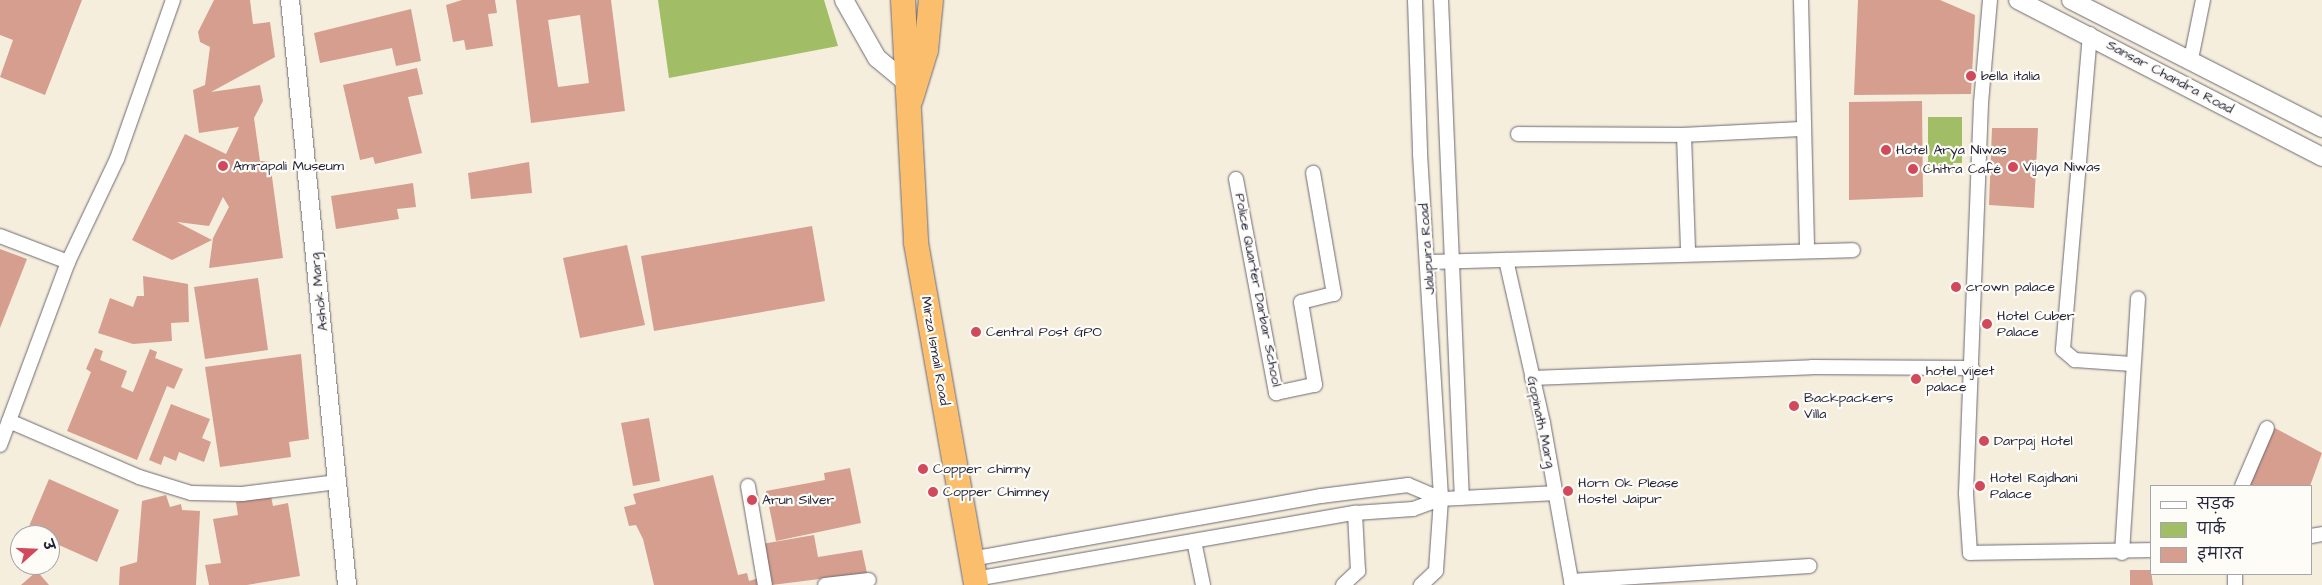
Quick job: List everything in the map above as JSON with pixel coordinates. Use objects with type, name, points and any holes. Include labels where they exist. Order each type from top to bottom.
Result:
[{"type":"highway","name":"Mirza Ismail Road","points":[[903,0],[910,86],[906,115],[916,243],[974,574]]},
{"type":"highway","name":"Mirza Ismail Road","points":[[910,86],[926,50],[931,0]]},
{"type":"street","points":[[0,445],[68,262],[117,159],[173,0]]},
{"type":"street","name":"Ashok Marg","points":[[290,0],[347,585]]},
{"type":"street","points":[[844,0],[877,58],[910,86]]},
{"type":"street","name":"Jalupura Road","points":[[1415,0],[1441,499],[1436,571],[1421,585]]},
{"type":"street","name":"Jalupura Road","points":[[1441,0],[1454,261],[1462,498]]},
{"type":"street","points":[[1801,0],[1807,251]]},
{"type":"street","points":[[1990,0],[1981,103],[1966,494],[1970,553],[2122,553],[2150,550]]},
{"type":"street","name":"Sansar Chandra Road","points":[[2018,0],[2090,34],[2322,157]]},
{"type":"street","name":"Sansar Chandra Road","points":[[2071,0],[2191,59],[2322,128]]},
{"type":"street","points":[[2191,59],[2203,0]]},
{"type":"street","points":[[2090,34],[2063,350],[2075,360],[2132,364]]},
{"type":"street","points":[[1518,134],[1684,135],[1804,129]]},
{"type":"street","points":[[1684,135],[1688,252]]},
{"type":"street","name":"Police Quarter Darbar School","points":[[1236,179],[1276,393],[1315,385],[1301,302],[1334,294],[1313,173]]},
{"type":"street","points":[[0,236],[68,262]]},
{"type":"street","points":[[1428,262],[1688,252],[1853,250]]},
{"type":"street","name":"Gopinath Marg","points":[[1506,260],[1532,378],[1571,583]]},
{"type":"street","points":[[2122,553],[2132,364],[2138,299]]},
{"type":"street","points":[[1532,378],[1812,367],[1972,368]]},
{"type":"street","points":[[9,421],[139,478],[191,493],[242,494],[337,482]]},
{"type":"street","points":[[2242,485],[2267,428]]},
{"type":"street","points":[[974,574],[1379,488],[1408,485],[1441,499]]},
{"type":"street","points":[[748,486],[765,585]]},
{"type":"street","points":[[974,574],[1194,541],[1355,513],[1413,509],[1441,499],[1555,493]]},
{"type":"street","points":[[1343,585],[1358,571],[1355,513]]},
{"type":"street","points":[[1194,541],[1203,585]]},
{"type":"street","points":[[1571,583],[1810,566]]},
{"type":"street","points":[[824,585],[869,580]]},
{"type":"green space","points":[[658,0],[824,0],[838,46],[669,78]]},
{"type":"green space","points":[[1928,117],[1962,117],[1962,163],[1953,163],[1953,171],[1928,171]]},
{"type":"building","points":[[0,0],[82,0],[45,95],[0,77],[13,40],[0,35]]},
{"type":"building","points":[[214,0],[250,0],[253,24],[270,22],[275,57],[211,92],[260,85],[263,101],[254,118],[260,161],[270,162],[283,258],[209,268],[213,238],[229,207],[223,197],[209,226],[177,222],[212,240],[172,260],[132,240],[185,134],[226,154],[239,127],[199,133],[193,90],[205,85],[210,47],[200,42],[198,32]]},
{"type":"building","points":[[462,0],[495,0],[497,13],[488,14],[493,46],[466,50],[464,40],[453,42],[446,5]]},
{"type":"building","points":[[516,0],[611,0],[625,111],[531,123]],"holes":[[[580,15],[589,83],[558,87],[548,20]]]},
{"type":"building","points":[[1858,0],[1940,0],[1975,15],[1971,94],[1854,95]]},
{"type":"building","points":[[411,9],[421,61],[396,66],[392,48],[320,63],[314,33]]},
{"type":"building","points":[[417,68],[423,94],[408,97],[422,153],[375,164],[373,157],[360,160],[343,85]]},
{"type":"building","name":"Hotel Arya Niwas","points":[[1922,101],[1923,197],[1849,200],[1849,102]]},
{"type":"building","name":"Vijaya Niwas","points":[[1992,128],[2038,128],[2034,208],[1989,205]]},
{"type":"building","points":[[529,162],[532,193],[471,199],[468,173]]},
{"type":"building","points":[[413,183],[416,207],[397,209],[399,219],[336,229],[331,196]]},
{"type":"building","points":[[812,226],[825,301],[654,331],[641,256]]},
{"type":"building","points":[[627,245],[645,325],[580,338],[563,258]]},
{"type":"building","points":[[0,249],[27,259],[0,328]]},
{"type":"building","points":[[143,276],[188,284],[189,322],[171,323],[172,341],[133,344],[98,333],[110,298],[133,307],[137,296],[144,296]]},
{"type":"building","points":[[258,278],[268,350],[205,359],[194,287]]},
{"type":"building","points":[[95,348],[103,351],[100,360],[127,371],[121,387],[133,392],[150,349],[157,352],[155,358],[183,369],[174,389],[167,386],[137,460],[67,431],[91,372],[86,369]]},
{"type":"building","points":[[301,354],[309,439],[289,442],[291,457],[220,467],[205,367]]},
{"type":"building","points":[[171,404],[210,419],[202,438],[211,442],[204,462],[179,452],[176,461],[164,456],[161,465],[149,460]]},
{"type":"building","points":[[649,418],[660,481],[633,486],[621,423]]},
{"type":"building","points":[[2271,426],[2322,453],[2310,485],[2247,485]]},
{"type":"building","points":[[850,468],[861,523],[776,541],[766,491],[825,480],[824,473]]},
{"type":"building","points":[[713,475],[738,575],[747,573],[749,581],[759,578],[759,585],[654,585],[643,539],[636,525],[629,526],[624,507],[636,504],[633,494]]},
{"type":"building","points":[[49,479],[119,510],[97,562],[60,545],[60,525],[30,525]]},
{"type":"building","points":[[166,495],[170,507],[181,504],[182,510],[200,511],[196,585],[119,585],[120,567],[137,562],[142,501]]},
{"type":"building","points":[[271,496],[273,506],[288,503],[300,576],[247,585],[209,585],[205,565],[221,563],[213,519],[238,515],[236,502]]},
{"type":"building","points":[[814,535],[818,557],[862,550],[867,573],[772,585],[762,544]]},
{"type":"building","points":[[2130,570],[2150,570],[2153,585],[2130,585]]},
{"type":"building","points":[[32,575],[40,575],[49,585],[21,585]]},
{"type":"place","name":"bella italia","points":[[1971,76]]},
{"type":"place","name":"Hotel Arya Niwas","points":[[1886,150]]},
{"type":"place","name":"Amrapali Museum","points":[[223,166]]},
{"type":"place","name":"Vijaya Niwas","points":[[2013,167]]},
{"type":"place","name":"Chitra Café","points":[[1913,169]]},
{"type":"place","name":"crown palace","points":[[1956,287]]},
{"type":"place","name":"Hotel Cuber Palace","points":[[1987,324]]},
{"type":"place","name":"Central Post GPO","points":[[976,332]]},
{"type":"place","name":"hotel vijeet palace","points":[[1916,379]]},
{"type":"place","name":"Backpackers Villa","points":[[1794,406]]},
{"type":"place","name":"Darpaj Hotel","points":[[1984,441]]},
{"type":"place","name":"Copper chimny","points":[[923,469]]},
{"type":"place","name":"Hotel Rajdhani Palace","points":[[1980,486]]},
{"type":"place","name":"Horn Ok Please Hostel Jaipur","points":[[1568,491]]},
{"type":"place","name":"Copper Chimney","points":[[933,492]]},
{"type":"place","name":"Arun Silver","points":[[752,500]]}]
